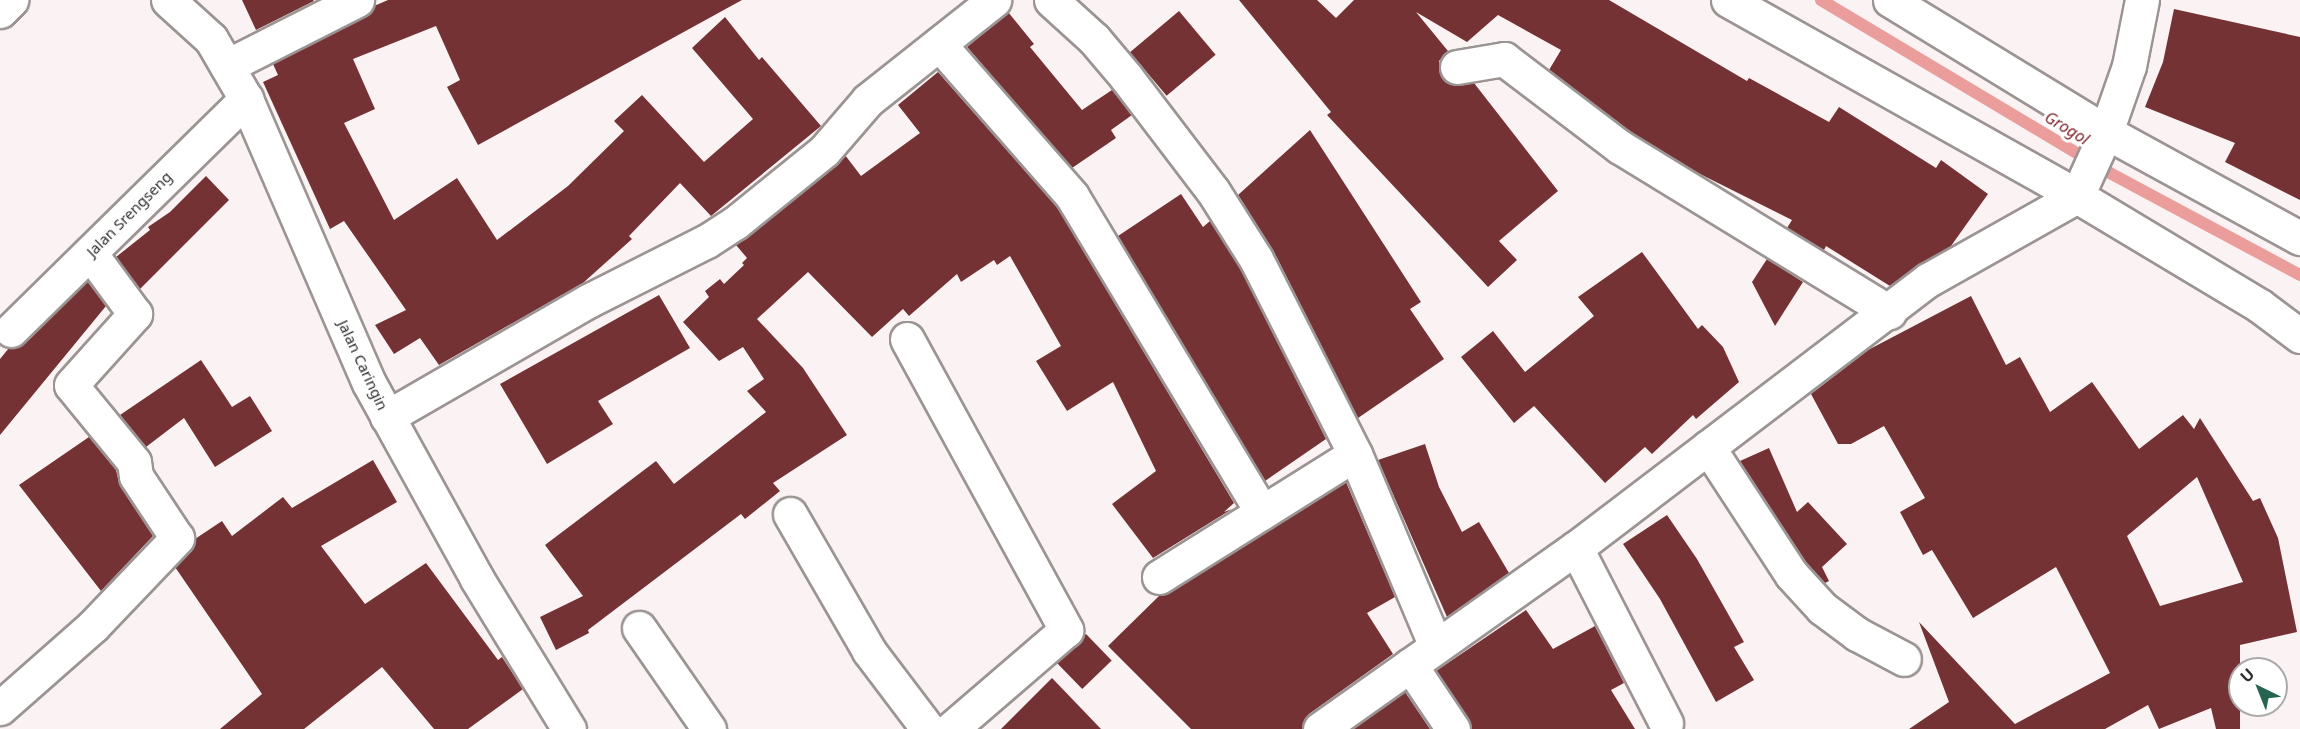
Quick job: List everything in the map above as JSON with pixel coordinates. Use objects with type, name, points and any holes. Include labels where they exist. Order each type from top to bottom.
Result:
[{"type":"street","points":[[0,11],[11,0]]},
{"type":"street","name":"Jalan Caringin","points":[[168,0],[211,39],[246,99],[369,383],[483,588],[569,729]]},
{"type":"street","points":[[227,66],[357,0]]},
{"type":"street","points":[[387,417],[588,301],[707,241],[735,223],[824,151],[868,100],[994,0]]},
{"type":"street","points":[[1051,0],[1094,39],[1213,191],[1256,259],[1355,454],[1436,647]]},
{"type":"street","points":[[1728,0],[2078,194],[2260,306],[2300,336]]},
{"type":"street","points":[[1890,0],[2104,136],[2300,238]]},
{"type":"street","points":[[1320,729],[1576,548],[1928,280],[2078,194],[2104,136],[2129,66],[2142,0]]},
{"type":"street","points":[[939,44],[1072,196],[1262,512]]},
{"type":"street","points":[[1457,67],[1504,59],[1620,147],[1888,312]]},
{"type":"street","name":"Jalan Srengseng","points":[[11,330],[246,99]]},
{"type":"street","points":[[0,708],[93,626],[177,538],[136,477],[134,462],[71,385],[135,314],[90,253]]},
{"type":"street","points":[[907,339],[1066,630],[951,729]]},
{"type":"street","points":[[1708,447],[1791,574],[1822,608],[1857,634],[1904,658]]},
{"type":"street","points":[[1159,577],[1355,454]]},
{"type":"street","points":[[790,514],[869,651],[928,729]]},
{"type":"street","points":[[1576,548],[1666,723]]},
{"type":"street","points":[[639,628],[709,729]]},
{"type":"street","points":[[1410,665],[1454,729]]},
{"type":"building","points":[[242,0],[313,0],[314,1],[256,30]]},
{"type":"building","points":[[388,0],[742,0],[478,145],[447,87],[460,80],[436,26],[353,59],[375,109],[344,123],[394,220],[457,178],[497,240],[568,186],[624,131],[614,121],[642,95],[704,162],[753,119],[692,48],[725,17],[759,60],[762,57],[821,126],[711,216],[680,183],[629,236],[632,239],[583,283],[439,365],[420,338],[394,354],[375,325],[406,310],[344,221],[330,229],[263,82],[278,75],[273,64],[365,17],[374,6]]},
{"type":"building","points":[[1239,0],[1317,0],[1336,18],[1354,0],[1609,0],[1747,81],[1749,78],[1829,122],[1839,107],[1936,168],[1941,160],[1988,194],[1951,246],[1890,286],[1826,246],[1824,250],[1787,228],[1792,220],[1698,173],[1631,132],[1549,70],[1561,50],[1498,15],[1467,42],[1416,12],[1448,51],[1439,61],[1442,78],[1451,85],[1474,83],[1558,191],[1499,241],[1517,260],[1488,287],[1327,115],[1331,112]]},
{"type":"building","points":[[2174,9],[2300,37],[2300,200],[2225,162],[2235,143],[2145,107],[2163,62]]},
{"type":"building","points":[[1179,11],[1216,55],[1167,96],[1130,52]]},
{"type":"building","points":[[1008,12],[1034,44],[1030,47],[1082,110],[1112,90],[1132,115],[1111,130],[1116,138],[1072,168],[967,47]]},
{"type":"building","points":[[938,72],[1057,207],[1234,503],[1224,512],[1232,509],[1153,558],[1112,504],[1156,471],[1113,382],[1067,411],[1036,361],[1061,346],[1010,256],[997,265],[994,260],[961,282],[957,274],[909,316],[903,309],[872,337],[808,272],[757,319],[803,368],[847,435],[773,483],[780,491],[745,519],[741,514],[588,630],[589,633],[556,650],[540,617],[583,596],[545,545],[656,461],[674,484],[766,412],[747,391],[764,379],[743,347],[719,361],[683,322],[709,297],[705,291],[720,279],[724,284],[744,265],[742,263],[747,258],[736,245],[845,155],[861,176],[920,133],[898,105]]},
{"type":"building","points":[[1310,130],[1421,302],[1410,309],[1444,359],[1358,418],[1273,250],[1238,195]]},
{"type":"building","points":[[206,176],[229,200],[140,289],[116,257],[150,230],[148,227],[170,212]]},
{"type":"building","points":[[1181,194],[1203,227],[1210,221],[1240,268],[1326,439],[1265,481],[1118,236]]},
{"type":"building","points":[[1642,252],[1698,329],[1702,325],[1723,347],[1739,382],[1696,419],[1693,415],[1652,454],[1645,447],[1605,483],[1534,406],[1514,423],[1461,357],[1493,331],[1525,372],[1594,316],[1578,297]]},
{"type":"building","points":[[1767,259],[1803,282],[1775,326],[1752,282]]},
{"type":"building","points":[[87,281],[106,306],[0,435],[0,359],[9,348],[24,343]]},
{"type":"building","points":[[659,295],[690,348],[598,401],[613,424],[547,464],[500,384]]},
{"type":"building","points":[[1971,296],[2006,365],[2020,357],[2050,412],[2092,382],[2139,449],[2183,415],[2194,429],[2200,418],[2253,501],[2260,498],[2278,538],[2297,632],[2240,645],[2240,657],[2228,657],[2228,717],[2240,717],[2240,729],[2216,729],[2211,708],[2159,729],[2148,705],[2105,729],[1909,729],[1949,702],[1919,622],[2015,724],[2110,673],[2056,567],[1973,618],[1932,550],[1923,555],[1900,512],[1925,498],[1884,426],[1851,444],[1838,444],[1811,394],[1868,350]],"holes":[[[2197,477],[2243,582],[2160,606],[2127,536]]]},
{"type":"building","points":[[201,360],[232,407],[250,396],[272,431],[215,467],[184,418],[146,447],[120,415]]},
{"type":"building","points":[[89,437],[116,470],[120,486],[153,536],[101,591],[19,485]]},
{"type":"building","points":[[1425,444],[1439,487],[1462,532],[1479,522],[1509,573],[1447,617],[1378,460]]},
{"type":"building","points":[[1769,448],[1797,512],[1808,502],[1847,544],[1822,567],[1829,581],[1825,583],[1806,562],[1740,461]]},
{"type":"building","points":[[373,460],[397,502],[321,546],[365,604],[426,563],[498,660],[502,657],[523,689],[468,729],[434,729],[382,667],[304,729],[220,729],[262,694],[175,567],[191,551],[195,539],[222,521],[232,536],[283,497],[292,508]]},
{"type":"building","points":[[1346,482],[1395,597],[1367,613],[1393,654],[1309,714],[1302,729],[1191,729],[1108,646],[1159,596]]},
{"type":"building","points":[[1667,515],[1697,559],[1744,642],[1734,647],[1754,680],[1716,702],[1660,599],[1623,544]]},
{"type":"building","points":[[1526,610],[1553,649],[1595,626],[1624,683],[1611,690],[1635,729],[1472,729],[1436,671]]},
{"type":"building","points":[[1086,634],[1112,661],[1082,689],[1057,662]]},
{"type":"building","points":[[1052,678],[1101,729],[1001,729]]},
{"type":"building","points":[[1405,692],[1430,729],[1352,729]]},
{"type":"waterway","name":"Grogol","points":[[1821,0],[2108,172],[2300,275]]}]
